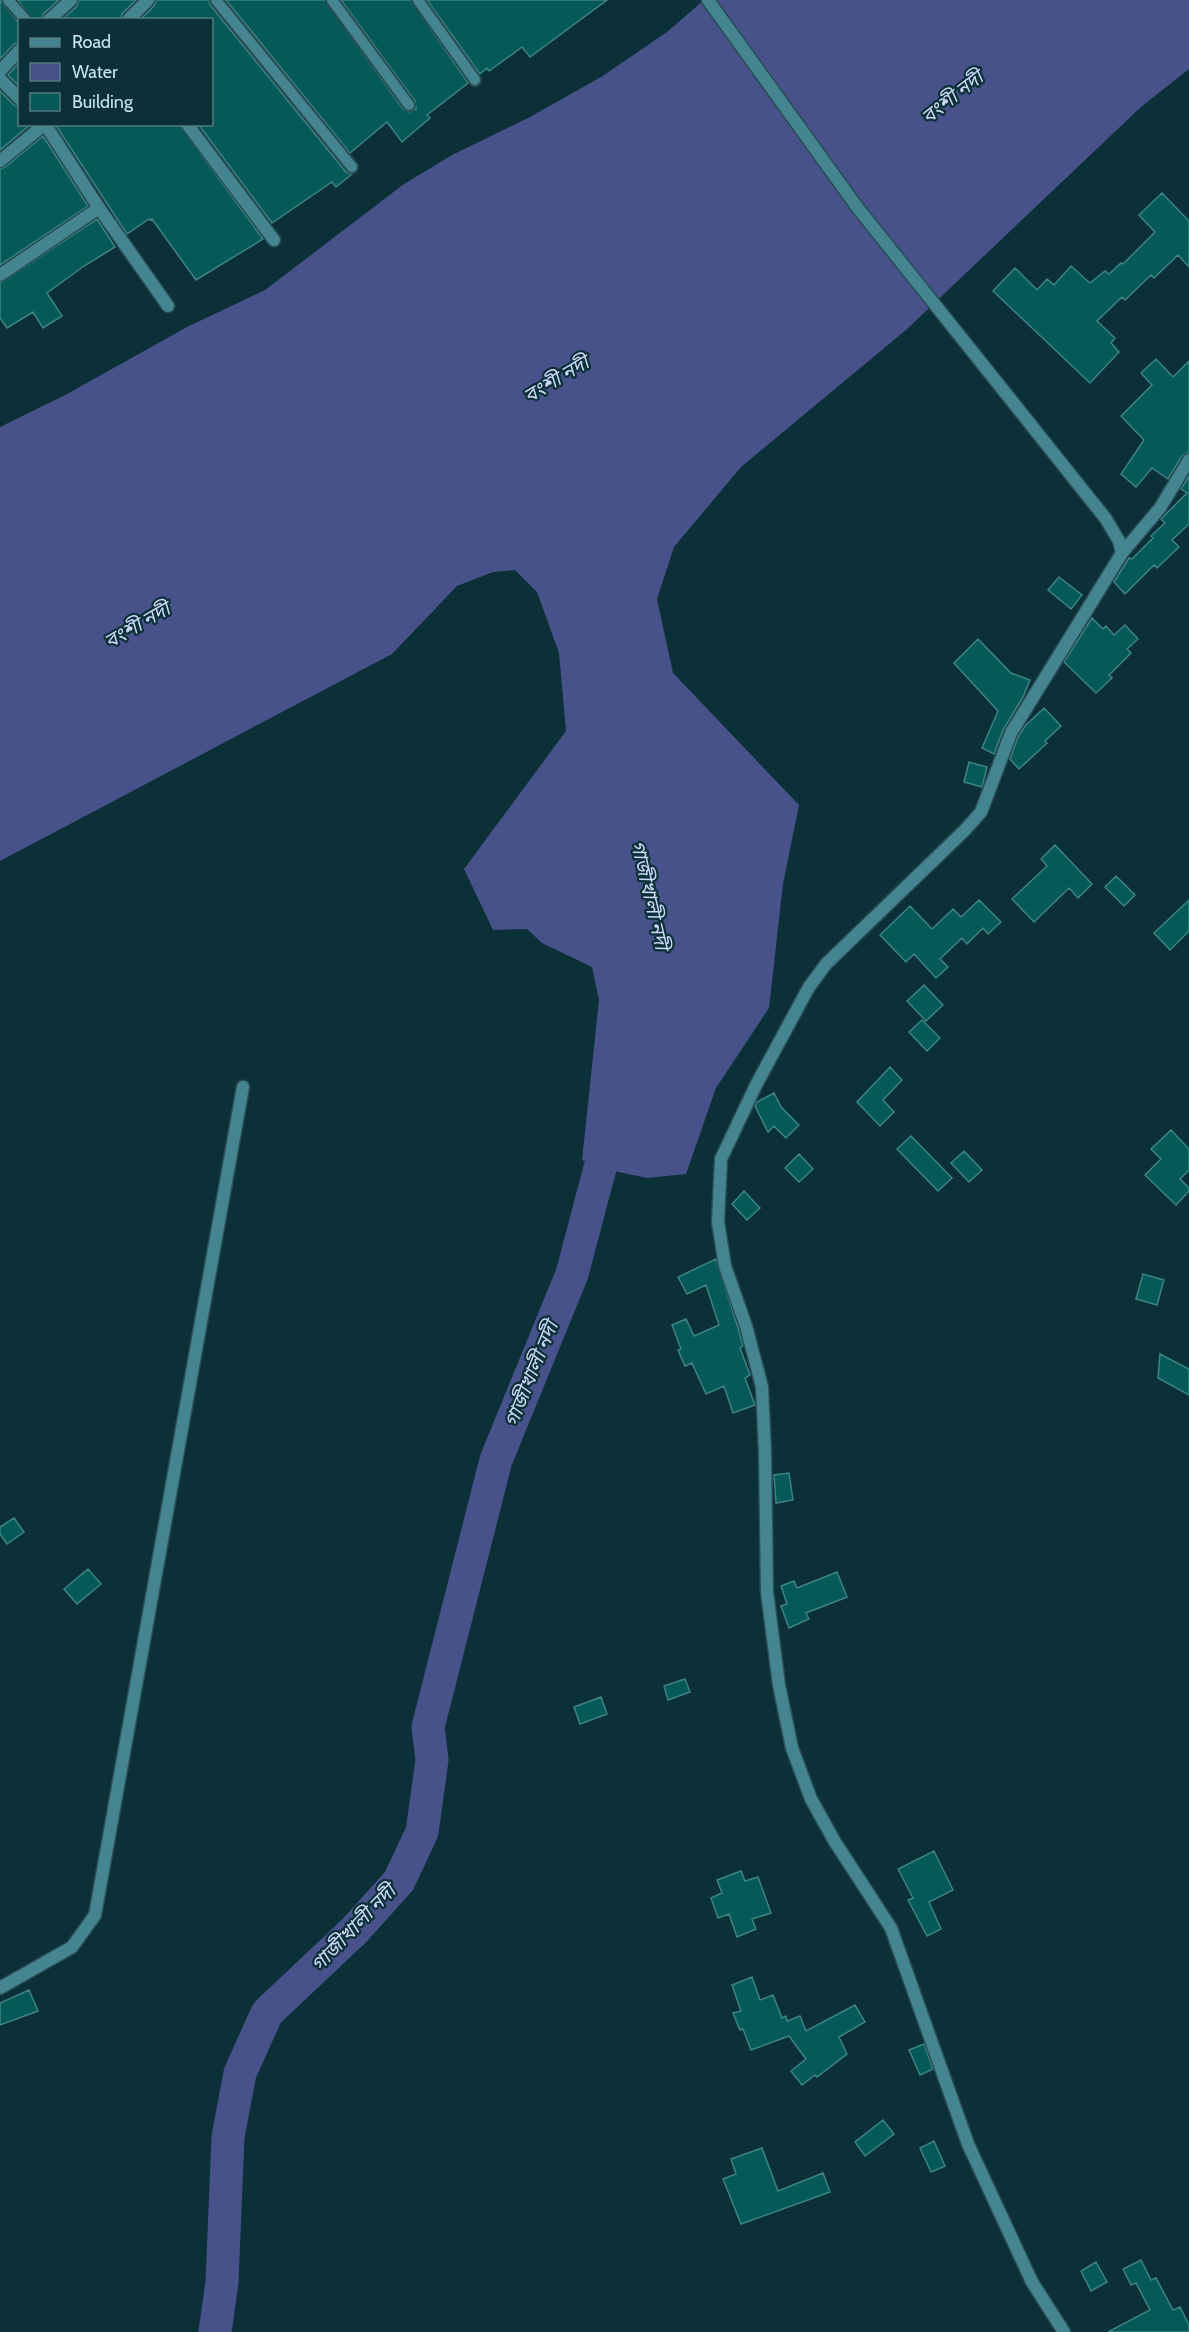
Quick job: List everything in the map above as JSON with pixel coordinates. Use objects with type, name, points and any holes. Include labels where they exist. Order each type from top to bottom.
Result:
[{"type":"street","points":[[51,18],[71,0]]},
{"type":"street","points":[[130,18],[148,0]]},
{"type":"street","points":[[708,0],[857,207],[1106,519],[1119,541],[1122,553]]},
{"type":"street","points":[[0,71],[18,52]]},
{"type":"street","points":[[0,79],[18,97]]},
{"type":"street","points":[[0,161],[44,126]]},
{"type":"street","points":[[46,126],[99,208],[168,306]]},
{"type":"street","points":[[188,126],[274,240]]},
{"type":"street","points":[[0,275],[99,208]]},
{"type":"street","points":[[1064,2332],[1032,2282],[968,2144],[891,1928],[811,1799],[792,1748],[779,1685],[767,1592],[762,1387],[746,1326],[725,1266],[718,1221],[721,1159],[756,1085],[809,987],[826,964],[981,812],[1011,733],[1122,553],[1160,508],[1189,460]]},
{"type":"street","points":[[0,1988],[72,1947],[94,1915],[243,1087]]},
{"type":"lane","points":[[8,0],[24,18]]},
{"type":"lane","points":[[216,0],[352,167]]},
{"type":"lane","points":[[332,0],[409,105]]},
{"type":"lane","points":[[418,0],[475,80]]},
{"type":"water","name":"বংশী নদী","points":[[704,0],[1189,0],[1189,69],[1141,107],[906,330],[741,467],[674,547],[657,599],[673,673],[799,805],[783,884],[769,1008],[716,1088],[686,1174],[647,1178],[600,1168],[582,1160],[599,1000],[592,967],[542,943],[527,929],[493,930],[464,869],[566,731],[559,653],[537,592],[515,570],[493,572],[457,586],[392,654],[0,861],[0,427],[67,394],[187,327],[265,290],[404,184],[452,155],[528,118],[601,77],[667,32]]},
{"type":"building","points":[[0,0],[18,22],[18,43],[0,59]]},
{"type":"building","points":[[18,0],[59,0],[43,14],[42,18],[32,18]]},
{"type":"building","points":[[79,0],[136,0],[121,18],[64,18],[77,6]]},
{"type":"building","points":[[156,0],[209,0],[210,5],[346,172],[352,174],[336,187],[332,182],[272,223],[199,126],[213,126],[213,18],[142,18],[154,6]]},
{"type":"building","points":[[226,0],[325,0],[403,109],[409,112],[416,109],[415,101],[341,0],[411,0],[468,83],[427,115],[430,118],[402,142],[387,122],[350,153]]},
{"type":"building","points":[[427,0],[607,0],[530,57],[522,47],[489,71],[487,68],[480,74]]},
{"type":"building","points":[[18,64],[18,85],[8,75]]},
{"type":"building","points":[[0,91],[18,106],[18,126],[29,126],[0,150]]},
{"type":"building","points":[[56,126],[180,126],[263,239],[196,280],[152,219],[127,234]]},
{"type":"building","points":[[43,136],[88,206],[0,265],[0,169]]},
{"type":"building","points":[[1162,193],[1189,221],[1189,267],[1178,255],[1154,278],[1151,275],[1125,300],[1122,297],[1097,321],[1115,338],[1111,343],[1119,352],[1090,383],[993,291],[1015,268],[1037,290],[1047,279],[1054,285],[1071,266],[1090,283],[1105,271],[1109,274],[1121,263],[1123,264],[1155,232],[1139,215]]},
{"type":"building","points":[[97,219],[115,247],[47,293],[62,316],[43,328],[33,312],[7,328],[0,318],[0,283]]},
{"type":"building","points":[[1156,359],[1173,377],[1189,361],[1189,452],[1182,456],[1168,479],[1152,468],[1136,487],[1121,474],[1144,440],[1121,416],[1152,385],[1141,373]]},
{"type":"building","points":[[1189,476],[1189,524],[1172,540],[1179,547],[1157,568],[1154,565],[1125,594],[1114,582],[1129,558],[1132,559],[1153,538],[1151,536],[1165,523],[1161,519],[1187,493],[1181,489]]},
{"type":"building","points":[[1059,577],[1082,595],[1071,609],[1048,590]]},
{"type":"building","points":[[1092,618],[1103,629],[1106,626],[1114,635],[1125,625],[1138,639],[1127,649],[1131,653],[1109,675],[1112,678],[1096,693],[1064,662]]},
{"type":"building","points":[[978,639],[1011,673],[1030,680],[1023,697],[1003,730],[994,754],[982,748],[998,711],[954,663]]},
{"type":"building","points":[[1044,708],[1061,726],[1045,741],[1047,743],[1019,769],[1010,759],[1018,737],[1026,725]]},
{"type":"building","points":[[969,762],[987,767],[982,787],[964,782]]},
{"type":"building","points":[[1055,845],[1092,884],[1078,898],[1069,888],[1034,922],[1012,899],[1047,866],[1041,859]]},
{"type":"building","points":[[1116,876],[1135,895],[1124,906],[1105,887]]},
{"type":"building","points":[[979,900],[1001,922],[988,934],[983,928],[967,944],[962,938],[940,959],[948,967],[936,978],[914,954],[906,962],[880,935],[910,906],[932,929],[953,909],[961,917]]},
{"type":"building","points":[[1189,900],[1189,931],[1170,950],[1154,933]]},
{"type":"building","points":[[924,985],[943,1005],[926,1021],[907,1001]]},
{"type":"building","points":[[922,1020],[940,1038],[927,1051],[909,1032]]},
{"type":"building","points":[[890,1067],[902,1080],[883,1100],[894,1112],[880,1126],[857,1102]]},
{"type":"building","points":[[774,1093],[781,1107],[799,1125],[786,1138],[774,1126],[768,1132],[755,1106],[757,1102]]},
{"type":"building","points":[[1171,1130],[1189,1149],[1189,1170],[1180,1179],[1189,1191],[1176,1205],[1145,1175],[1161,1159],[1151,1149]]},
{"type":"building","points":[[911,1136],[952,1178],[938,1191],[897,1149]]},
{"type":"building","points":[[964,1151],[982,1170],[969,1182],[951,1163]]},
{"type":"building","points":[[799,1154],[813,1169],[799,1182],[785,1168]]},
{"type":"building","points":[[744,1191],[760,1208],[747,1220],[732,1204]]},
{"type":"building","points":[[716,1259],[743,1346],[740,1348],[750,1375],[745,1378],[755,1405],[733,1413],[724,1386],[706,1394],[692,1363],[685,1366],[678,1350],[681,1349],[672,1325],[686,1319],[694,1336],[719,1325],[706,1285],[687,1294],[678,1277]]},
{"type":"building","points":[[1143,1274],[1164,1280],[1157,1305],[1136,1299]]},
{"type":"building","points":[[1160,1354],[1189,1369],[1189,1395],[1158,1378]]},
{"type":"building","points":[[789,1473],[793,1500],[776,1503],[774,1475]]},
{"type":"building","points":[[14,1518],[24,1532],[7,1544],[0,1534],[0,1527]]},
{"type":"building","points":[[88,1569],[101,1584],[77,1604],[64,1589]]},
{"type":"building","points":[[837,1572],[847,1597],[806,1613],[809,1619],[789,1628],[781,1606],[787,1604],[781,1586],[794,1581],[797,1588]]},
{"type":"building","points":[[685,1679],[690,1692],[668,1700],[664,1686]]},
{"type":"building","points":[[601,1697],[607,1714],[580,1724],[574,1707]]},
{"type":"building","points":[[934,1851],[953,1890],[929,1902],[941,1929],[927,1936],[908,1900],[913,1898],[898,1869]]},
{"type":"building","points":[[741,1871],[745,1881],[758,1877],[771,1913],[752,1919],[756,1929],[737,1937],[729,1914],[718,1918],[711,1898],[722,1893],[717,1880]]},
{"type":"building","points":[[752,1977],[760,2000],[773,1995],[782,2018],[786,2016],[787,2021],[800,2016],[806,2031],[855,2005],[865,2022],[839,2037],[847,2054],[817,2077],[815,2075],[802,2085],[791,2071],[806,2059],[789,2036],[751,2050],[743,2029],[740,2030],[733,2013],[741,2011],[732,1985]]},
{"type":"building","points":[[29,1990],[38,2011],[0,2025],[0,2003]]},
{"type":"building","points":[[924,2044],[933,2069],[920,2075],[909,2050]]},
{"type":"building","points":[[883,2120],[894,2134],[865,2156],[855,2142]]},
{"type":"building","points":[[934,2141],[945,2166],[931,2172],[920,2148]]},
{"type":"building","points":[[762,2148],[778,2191],[823,2173],[830,2192],[741,2224],[723,2179],[736,2174],[731,2159]]},
{"type":"building","points":[[1141,2260],[1151,2280],[1156,2278],[1173,2310],[1180,2307],[1189,2325],[1189,2332],[1108,2332],[1150,2310],[1136,2283],[1131,2285],[1123,2269]]},
{"type":"building","points":[[1096,2262],[1107,2282],[1091,2291],[1081,2271]]},
{"type":"waterway","name":"গাজীখালী নদী","points":[[215,2332],[222,2282],[228,2137],[240,2073],[267,2013],[355,1930],[399,1881],[422,1832],[432,1760],[428,1727],[496,1460],[572,1274],[600,1168],[617,1127]]}]
